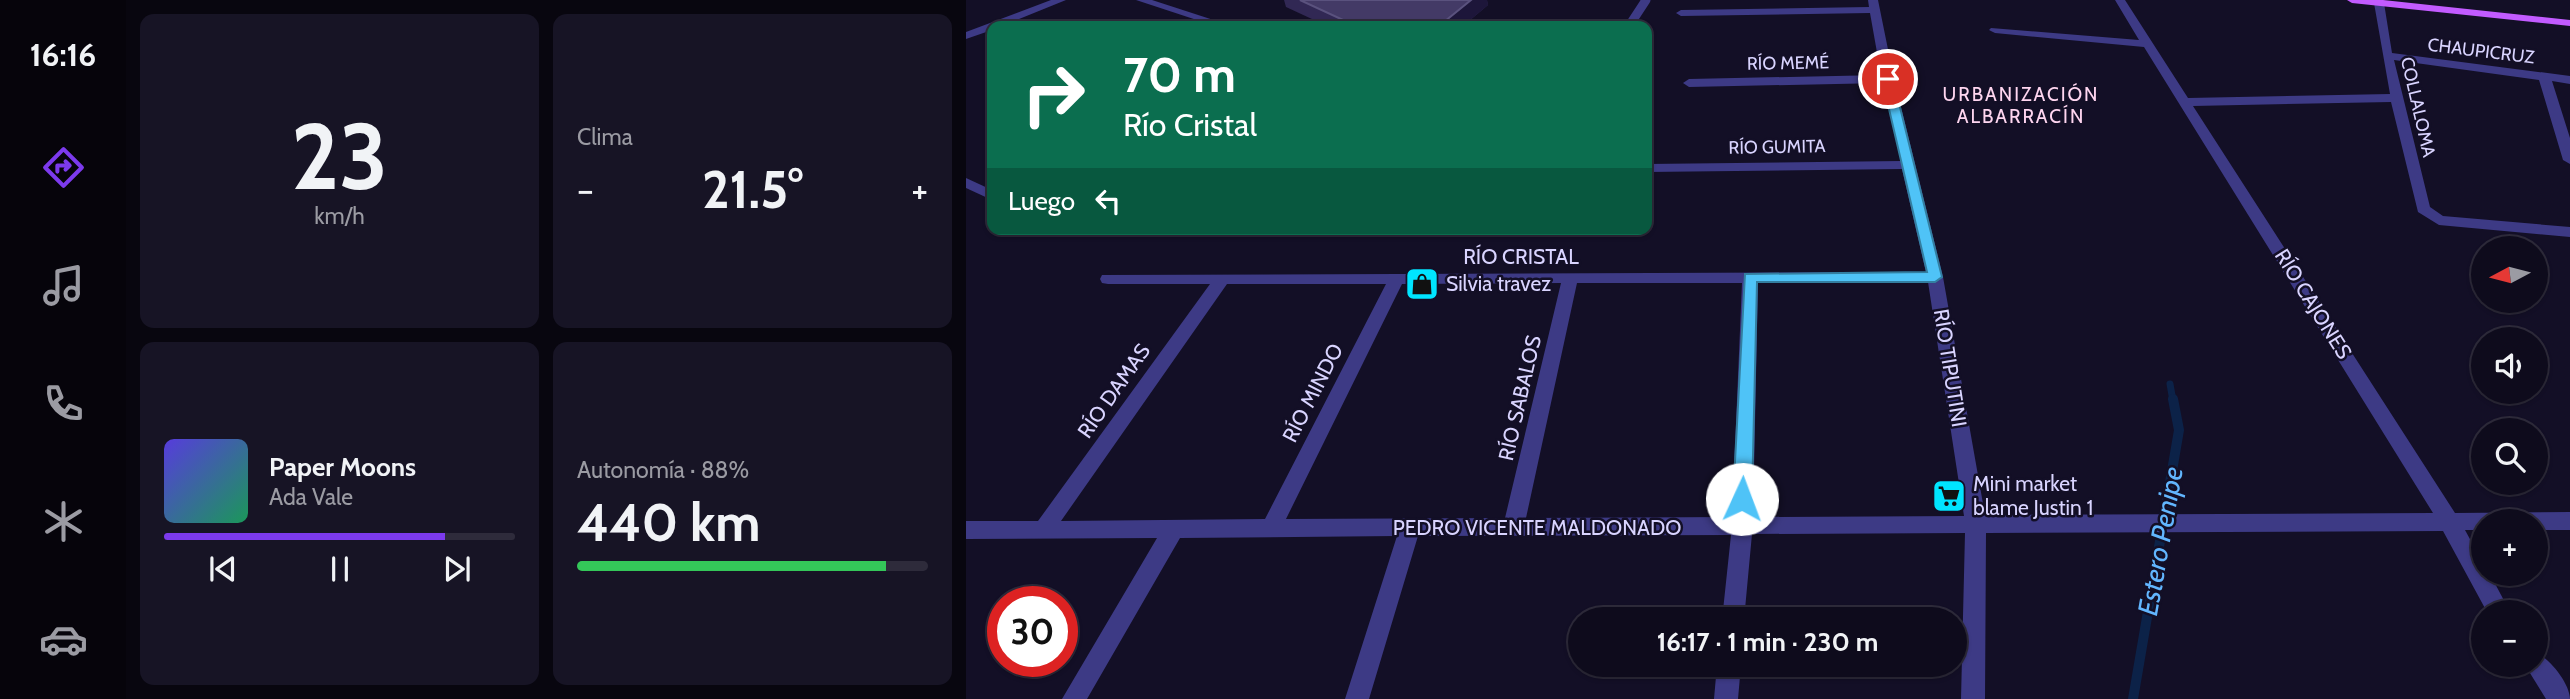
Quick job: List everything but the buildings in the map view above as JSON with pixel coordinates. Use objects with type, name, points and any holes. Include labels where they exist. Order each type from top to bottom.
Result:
[{"type":"main road","points":[[2352,0],[2570,23]]},
{"type":"main road","points":[[2460,0],[2570,11]]},
{"type":"street","points":[[1002,21],[1061,0]]},
{"type":"street","points":[[1141,0],[1210,21]]},
{"type":"street","name":"RÍO CAJONES","points":[[2120,0],[2187,102],[2449,521],[2492,600]]},
{"type":"street","name":"COLLALOMA","points":[[2379,3],[2387,56],[2423,209],[2429,216],[2439,220],[2570,232]]},
{"type":"street","points":[[1681,13],[1874,5]]},
{"type":"street","name":"RÍO TIPUTINI","points":[[1874,5],[1888,79],[1935,277],[1976,525],[1973,699]]},
{"type":"street","points":[[968,33],[987,26]]},
{"type":"street","points":[[1995,30],[2150,44]]},
{"type":"street","points":[[968,33],[987,39]]},
{"type":"street","name":"CHAUPICRUZ","points":[[2387,56],[2570,80]]},
{"type":"street","points":[[2544,76],[2570,160]]},
{"type":"street","name":"RÍO MEMÉ","points":[[1689,83],[1888,79]]},
{"type":"street","points":[[2187,102],[2399,98]]},
{"type":"street","name":"RÍO GUMITA","points":[[1652,168],[1908,165]]},
{"type":"street","points":[[966,182],[987,192]]},
{"type":"street","points":[[1734,607],[1742,527],[1750,277]]},
{"type":"street","name":"RÍO CRISTAL","points":[[1108,279],[1935,277]]},
{"type":"street","name":"RÍO MINDO","points":[[1271,529],[1396,278]]},
{"type":"street","name":"RÍO SABALOS","points":[[1513,528],[1570,278]]},
{"type":"street","name":"RÍO DAMAS","points":[[1043,530],[1222,279]]},
{"type":"street","name":"PEDRO VICENTE MALDONADO","points":[[966,530],[2570,521]]},
{"type":"street","points":[[1357,699],[1410,528]]},
{"type":"street","points":[[1073,699],[1174,529]]},
{"type":"street","points":[[1726,699],[1728,677]]},
{"type":"street","points":[[2545,677],[2561,699]]},
{"type":"lane","points":[[1632,21],[1646,0]]},
{"type":"waterway","name":"Estero Penipe","points":[[2170,384],[2173,401]]},
{"type":"waterway","name":"Estero Penipe","points":[[2133,699],[2179,430],[2173,399]]},
{"type":"place","name":"Silvia travez","points":[[1422,284]]},
{"type":"place","name":"Mini market blame Justin 1","points":[[1949,496]]},
{"type":"district","name":"URBANIZACIÓN ALBARRACÍN","points":[[2021,105]]},
{"type":"route","points":[[1742,499],[1750,277],[1935,277],[1888,79]]}]
